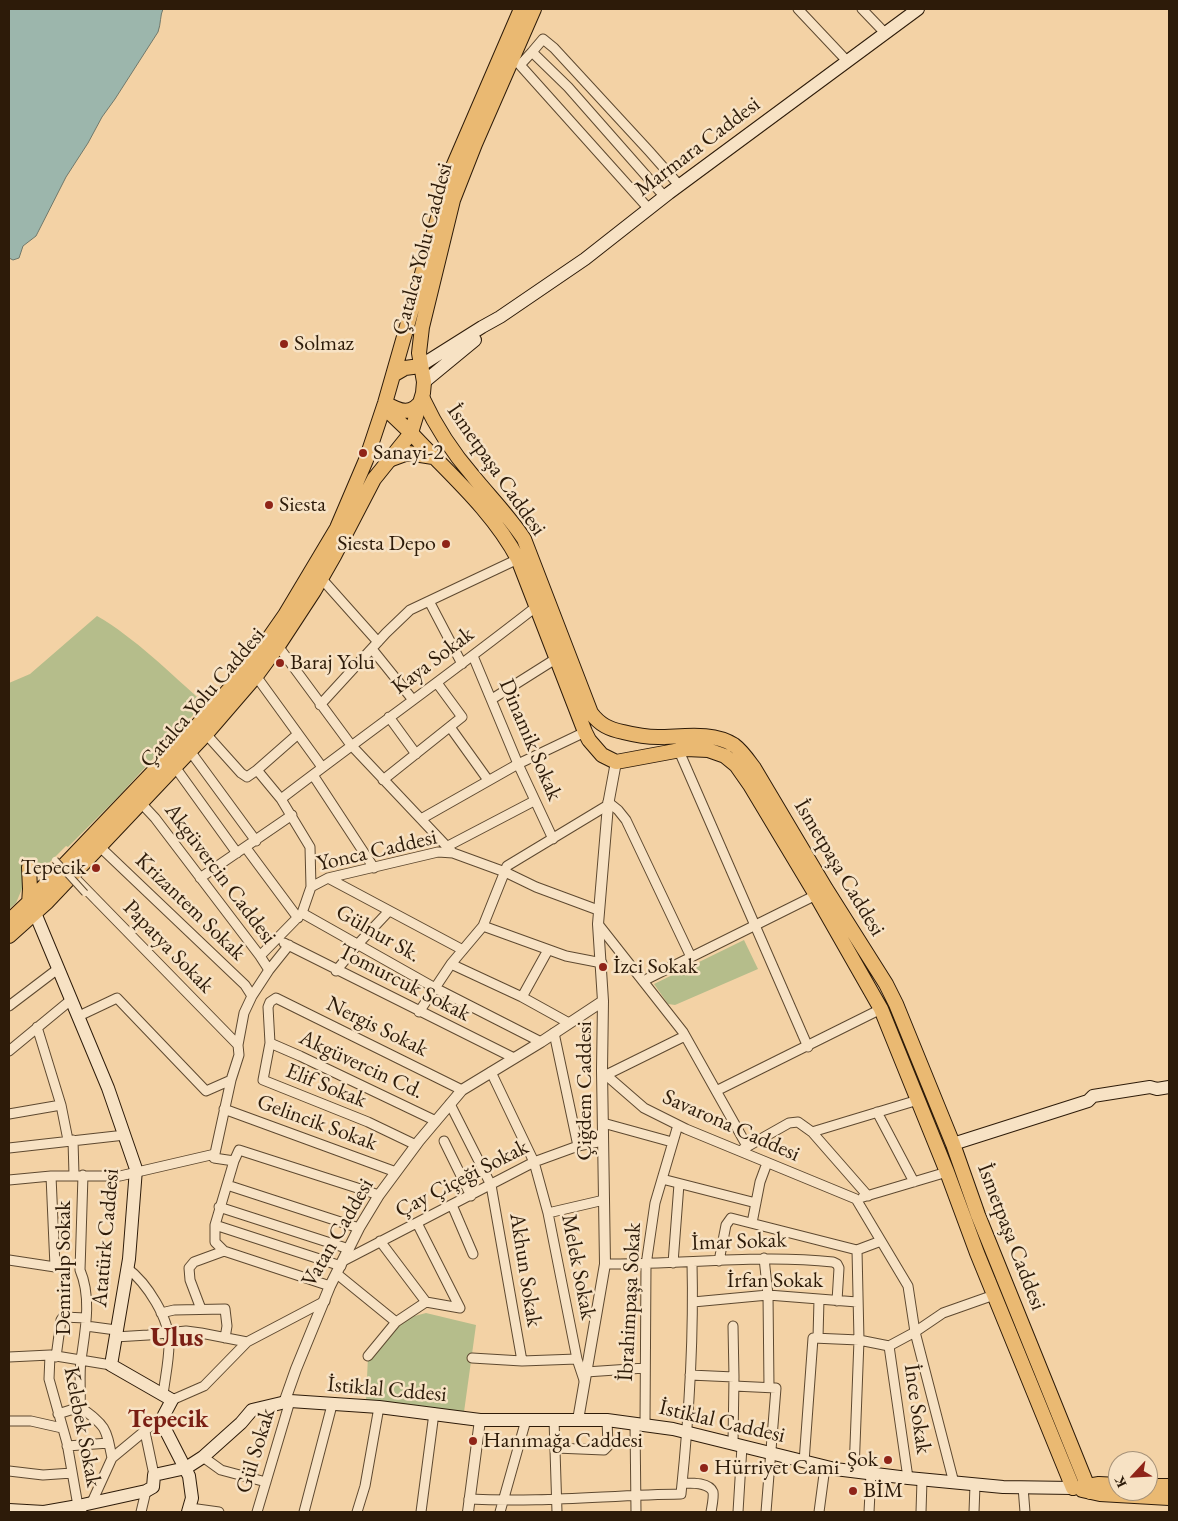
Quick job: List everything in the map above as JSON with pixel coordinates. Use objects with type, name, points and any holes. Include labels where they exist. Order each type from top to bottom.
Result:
[{"type":"main road","name":"Çatalca Yolu Caddesi","points":[[9,936],[54,875],[219,702],[273,632],[337,528],[366,460],[385,403],[452,169],[521,9]]},
{"type":"main road","name":"Çatalca Yolu Caddesi","points":[[9,921],[31,908],[72,875],[206,734],[256,676],[278,646],[321,578],[380,470],[410,433],[423,399],[424,382],[420,366],[419,340],[454,200],[475,144],[534,9]]},
{"type":"main road","name":"Marmara Caddesi","points":[[500,316],[585,259],[664,196],[918,9]]},
{"type":"main road","points":[[393,375],[405,368],[420,366],[500,316]]},
{"type":"main road","points":[[424,382],[500,316]]},
{"type":"main road","points":[[385,403],[405,411],[412,410],[423,399]]},
{"type":"main road","name":"İsmetpaşa Caddesi","points":[[423,399],[469,482],[493,521],[512,546],[591,713],[601,725],[610,729],[647,736],[704,736],[733,745],[743,753],[754,768],[769,805],[816,895],[834,914],[886,984],[953,1144],[978,1215],[1046,1383],[1083,1489]]},
{"type":"main road","name":"İsmetpaşa Caddesi","points":[[385,403],[390,412],[433,457],[469,482],[512,520],[524,539],[538,599],[557,658],[585,732],[598,750],[607,758],[620,761],[694,749],[708,750],[725,756],[736,765],[769,805],[834,914],[881,1009],[1032,1388],[1083,1489]]},
{"type":"main road","points":[[389,460],[408,453],[433,457]]},
{"type":"main road","points":[[598,750],[599,742],[610,729]]},
{"type":"main road","points":[[620,761],[631,745],[626,733]]},
{"type":"main road","points":[[31,908],[29,867],[37,872],[54,875]]},
{"type":"main road","name":"Atatürk Caddesi","points":[[31,908],[59,968],[108,1088],[136,1173],[127,1268],[111,1365]]},
{"type":"main road","points":[[881,1009],[896,1004]]},
{"type":"main road","points":[[938,1149],[1088,1101],[1093,1096],[1150,1087],[1163,1088]]},
{"type":"main road","points":[[994,1295],[1008,1289]]},
{"type":"main road","points":[[111,1365],[167,1398],[164,1415],[165,1429],[186,1468],[192,1486],[189,1510]]},
{"type":"main road","points":[[1032,1388],[1046,1383]]},
{"type":"main road","name":"İstiklal Cddesi","points":[[186,1468],[203,1457],[241,1423],[252,1410],[287,1402],[380,1407],[480,1420]]},
{"type":"main road","name":"İstiklal Caddesi","points":[[480,1420],[608,1420],[673,1429],[825,1467],[854,1472],[1003,1487],[1083,1489]]},
{"type":"main road","points":[[9,1510],[44,1512],[80,1509],[92,1502],[146,1491],[152,1487],[154,1475],[186,1468]]},
{"type":"main road","points":[[1083,1489],[1099,1484],[1108,1484]]},
{"type":"main road","points":[[1083,1489],[1100,1494],[1169,1498]]},
{"type":"street","points":[[798,9],[847,61]]},
{"type":"street","points":[[862,9],[885,33]]},
{"type":"street","points":[[649,209],[520,65],[543,39],[554,48],[650,151],[679,185]]},
{"type":"street","points":[[532,52],[568,87],[664,196]]},
{"type":"street","points":[[320,704],[410,610],[518,559]]},
{"type":"street","points":[[321,578],[378,642]]},
{"type":"street","name":"Kaya Sokak","points":[[281,799],[473,656],[538,599]]},
{"type":"street","points":[[428,601],[462,664]]},
{"type":"street","points":[[278,646],[351,745],[450,850],[505,872],[536,887],[598,910]]},
{"type":"street","points":[[372,649],[413,700]]},
{"type":"street","name":"Dinamik Sokak","points":[[473,656],[534,801],[554,839]]},
{"type":"street","points":[[492,699],[557,658]]},
{"type":"street","points":[[256,676],[322,767]]},
{"type":"street","points":[[383,780],[462,717],[437,683]]},
{"type":"street","points":[[389,717],[416,754]]},
{"type":"street","points":[[450,727],[488,780]]},
{"type":"street","points":[[421,819],[518,764],[585,732]]},
{"type":"street","points":[[206,734],[241,773],[247,777],[298,734]]},
{"type":"street","points":[[190,751],[256,841]]},
{"type":"street","points":[[679,751],[808,1047]]},
{"type":"street","name":"Çiğdem Caddesi","points":[[578,1420],[605,1264],[602,1123],[604,1073],[603,1001],[598,910],[608,804],[620,761]]},
{"type":"street","points":[[175,767],[237,853]]},
{"type":"street","points":[[257,770],[281,799],[310,847],[311,887],[300,916],[260,956]]},
{"type":"street","points":[[313,774],[374,868]]},
{"type":"street","points":[[450,850],[534,801]]},
{"type":"street","name":"Akgüvercin Caddesi","points":[[140,803],[155,818],[269,970]]},
{"type":"street","points":[[419,1012],[462,950],[483,926],[507,866],[554,839],[608,804],[618,810],[626,820],[690,957]]},
{"type":"street","points":[[200,878],[292,815]]},
{"type":"street","name":"Krizantem Sokak","points":[[100,846],[244,985],[252,996]]},
{"type":"street","points":[[246,848],[300,916]]},
{"type":"street","name":"Yonca Caddesi","points":[[311,887],[328,878],[450,850]]},
{"type":"street","points":[[54,860],[85,893]]},
{"type":"street","name":"Papatya Sokak","points":[[72,875],[238,1045]]},
{"type":"street","points":[[328,878],[462,950]]},
{"type":"street","points":[[643,981],[816,895]]},
{"type":"street","points":[[336,971],[389,911]]},
{"type":"street","name":"Gülnur Sk.","points":[[300,916],[358,944],[435,988],[541,1042]]},
{"type":"street","points":[[598,924],[686,1036],[748,1146]]},
{"type":"street","points":[[483,926],[566,956],[602,963]]},
{"type":"street","name":"Tomurcuk Sokak","points":[[277,940],[514,1058]]},
{"type":"street","points":[[215,1156],[224,1109],[239,1055],[238,1045],[244,1013],[252,996],[269,970],[289,945]]},
{"type":"street","points":[[522,997],[548,950]]},
{"type":"street","points":[[452,964],[522,997],[569,1022]]},
{"type":"street","points":[[9,1006],[59,968]]},
{"type":"street","points":[[78,1016],[117,998],[206,1091],[231,1080]]},
{"type":"street","name":"Nergis Sokak","points":[[268,1007],[270,1002],[276,998],[462,1090]]},
{"type":"street","points":[[9,1051],[72,999]]},
{"type":"street","name":"Vatan Caddesi","points":[[167,1398],[204,1386],[246,1342],[325,1301],[330,1286],[359,1228],[379,1195],[416,1145],[462,1090],[541,1042],[603,1001]]},
{"type":"street","name":"Elif Sokak","points":[[268,1007],[270,1043],[263,1080],[368,1122],[416,1145]]},
{"type":"street","points":[[716,1091],[808,1047],[881,1009]]},
{"type":"street","name":"Demiralp Sokak","points":[[37,1027],[79,1175],[80,1270],[86,1282],[87,1291],[86,1322],[81,1360],[80,1407]]},
{"type":"street","points":[[554,1032],[578,1146]]},
{"type":"street","points":[[604,1073],[686,1036]]},
{"type":"street","name":"Akgüvercin Cd.","points":[[270,1043],[436,1121]]},
{"type":"street","name":"Melek Sokak","points":[[491,1072],[534,1162],[548,1213],[577,1359],[585,1376]]},
{"type":"street","name":"Savarona Caddesi","points":[[604,1073],[644,1108],[678,1125],[856,1199]]},
{"type":"street","points":[[812,1132],[918,1100]]},
{"type":"street","name":"Akhun Sokak","points":[[450,1104],[491,1185],[522,1361]]},
{"type":"street","points":[[9,1114],[60,1105]]},
{"type":"street","name":"Gelincik Sokak","points":[[224,1109],[396,1172]]},
{"type":"street","points":[[877,1112],[914,1182]]},
{"type":"street","points":[[739,1151],[789,1123],[798,1122],[812,1132],[868,1196]]},
{"type":"street","points":[[602,1123],[672,1142]]},
{"type":"street","name":"İbrahimpaşa Sokak","points":[[636,1512],[635,1494],[644,1368],[646,1265],[655,1203],[678,1125]]},
{"type":"street","points":[[9,1148],[125,1135]]},
{"type":"street","name":"Çay Çiçeği Sokak","points":[[341,1267],[380,1241],[534,1162],[578,1146],[603,1141]]},
{"type":"street","points":[[444,1142],[471,1196]]},
{"type":"street","points":[[330,1286],[224,1251],[215,1242],[215,1225],[219,1207],[239,1150],[379,1195]]},
{"type":"street","points":[[9,1180],[51,1176],[120,1176],[215,1156],[234,1161]]},
{"type":"street","points":[[752,1223],[760,1182],[767,1163]]},
{"type":"street","points":[[947,1172],[856,1199],[908,1286],[914,1332],[954,1483]]},
{"type":"street","points":[[9,1260],[55,1267],[51,1176]]},
{"type":"street","points":[[662,1179],[756,1203]]},
{"type":"street","points":[[673,1263],[680,1184]]},
{"type":"street","points":[[227,1185],[359,1228]]},
{"type":"street","points":[[548,1213],[604,1200]]},
{"type":"street","points":[[452,1205],[473,1254]]},
{"type":"street","points":[[219,1207],[349,1249]]},
{"type":"street","points":[[719,1261],[726,1225],[731,1218],[857,1250],[881,1240]]},
{"type":"street","points":[[380,1241],[426,1302],[460,1308],[417,1223]]},
{"type":"street","points":[[215,1225],[341,1267],[396,1322]]},
{"type":"street","points":[[854,1472],[859,1340],[857,1250]]},
{"type":"street","points":[[201,1310],[190,1280],[189,1268],[194,1262],[224,1251]]},
{"type":"street","points":[[764,1258],[768,1295],[772,1388],[766,1512]]},
{"type":"street","name":"İmar Sokak","points":[[605,1264],[646,1265],[764,1258],[814,1260],[837,1264],[839,1274],[837,1300]]},
{"type":"street","points":[[469,1499],[502,1501],[635,1494],[681,1494],[690,1375],[693,1302],[692,1262]]},
{"type":"street","points":[[127,1268],[145,1286],[161,1313],[168,1333],[170,1343],[167,1398]]},
{"type":"street","name":"İrfan Sokak","points":[[693,1302],[768,1295],[857,1302]]},
{"type":"street","points":[[804,1462],[813,1338],[859,1340],[888,1346],[943,1313],[994,1295]]},
{"type":"street","points":[[818,1299],[818,1338]]},
{"type":"street","points":[[287,1402],[296,1369],[325,1301]]},
{"type":"street","points":[[368,1356],[396,1322],[426,1302]]},
{"type":"street","points":[[161,1313],[174,1310],[225,1309],[227,1326],[225,1338]]},
{"type":"street","name":"Kelebek Sokak","points":[[80,1509],[67,1446],[49,1379],[61,1320],[64,1317],[86,1322]]},
{"type":"street","points":[[86,1322],[116,1334],[186,1331],[201,1332],[246,1342]]},
{"type":"street","points":[[733,1326],[738,1445],[738,1512]]},
{"type":"street","name":"İnce Sokak","points":[[888,1346],[908,1478]]},
{"type":"street","points":[[9,1357],[53,1356],[111,1365]]},
{"type":"street","points":[[472,1358],[522,1361],[577,1359]]},
{"type":"street","points":[[585,1376],[644,1368]]},
{"type":"street","points":[[690,1375],[772,1388]]},
{"type":"street","name":"Gül Sokak","points":[[257,1512],[287,1402]]},
{"type":"street","points":[[304,1512],[332,1405]]},
{"type":"street","points":[[58,1414],[80,1407],[102,1425],[112,1458]]},
{"type":"street","points":[[357,1512],[380,1407]]},
{"type":"street","points":[[421,1512],[434,1413]]},
{"type":"street","points":[[92,1502],[112,1458],[164,1415]]},
{"type":"street","points":[[554,1419],[557,1512]]},
{"type":"street","points":[[468,1512],[480,1420]]},
{"type":"street","points":[[500,1512],[526,1420]]},
{"type":"street","points":[[556,1448],[604,1450],[608,1446],[608,1420]]},
{"type":"street","points":[[9,1421],[31,1421],[62,1428]]},
{"type":"street","points":[[145,1432],[154,1475]]},
{"type":"street","points":[[67,1446],[109,1443]]},
{"type":"street","points":[[203,1457],[221,1470],[266,1482]]},
{"type":"street","points":[[819,1512],[825,1467]]},
{"type":"street","points":[[9,1471],[43,1475],[72,1473]]},
{"type":"street","points":[[869,1512],[871,1474]]},
{"type":"street","points":[[921,1512],[922,1480]]},
{"type":"street","points":[[682,1484],[706,1485],[710,1488],[713,1492],[711,1512]]},
{"type":"street","points":[[974,1512],[975,1484]]},
{"type":"street","points":[[1023,1487],[1025,1512]]},
{"type":"street","points":[[141,1512],[146,1491]]},
{"type":"street","points":[[189,1510],[219,1512]]},
{"type":"green space","points":[[97,616],[125,634],[204,703],[118,797],[68,847],[66,846],[47,865],[35,864],[16,903],[9,909],[9,683],[30,674]]},
{"type":"green space","points":[[744,940],[758,969],[675,1005],[668,1004],[654,984]]},
{"type":"green space","points":[[426,1313],[476,1325],[464,1412],[366,1400],[368,1356],[384,1338],[407,1318]]},
{"type":"shaded area","points":[[9,9],[163,9],[158,32],[102,117],[66,177],[36,236],[23,246],[19,258],[13,260],[9,258]]},
{"type":"place","name":"Solmaz","points":[[284,344]]},
{"type":"place","name":"Sanayi-2","points":[[363,453]]},
{"type":"place","name":"Siesta","points":[[269,505]]},
{"type":"place","name":"Siesta Depo","points":[[446,544]]},
{"type":"place","name":"Baraj Yolu","points":[[280,663]]},
{"type":"place","name":"Tepecik","points":[[96,868]]},
{"type":"place","name":"İzci Sokak","points":[[603,967]]},
{"type":"place","name":"Hanımağa Caddesi","points":[[473,1441]]},
{"type":"place","name":"Şok","points":[[888,1460]]},
{"type":"place","name":"Hürriyet Cami","points":[[704,1468]]},
{"type":"place","name":"BİM","points":[[853,1491]]},
{"type":"district","name":"Ulus","points":[[177,1338]]},
{"type":"district","name":"Tepecik","points":[[168,1420]]}]
